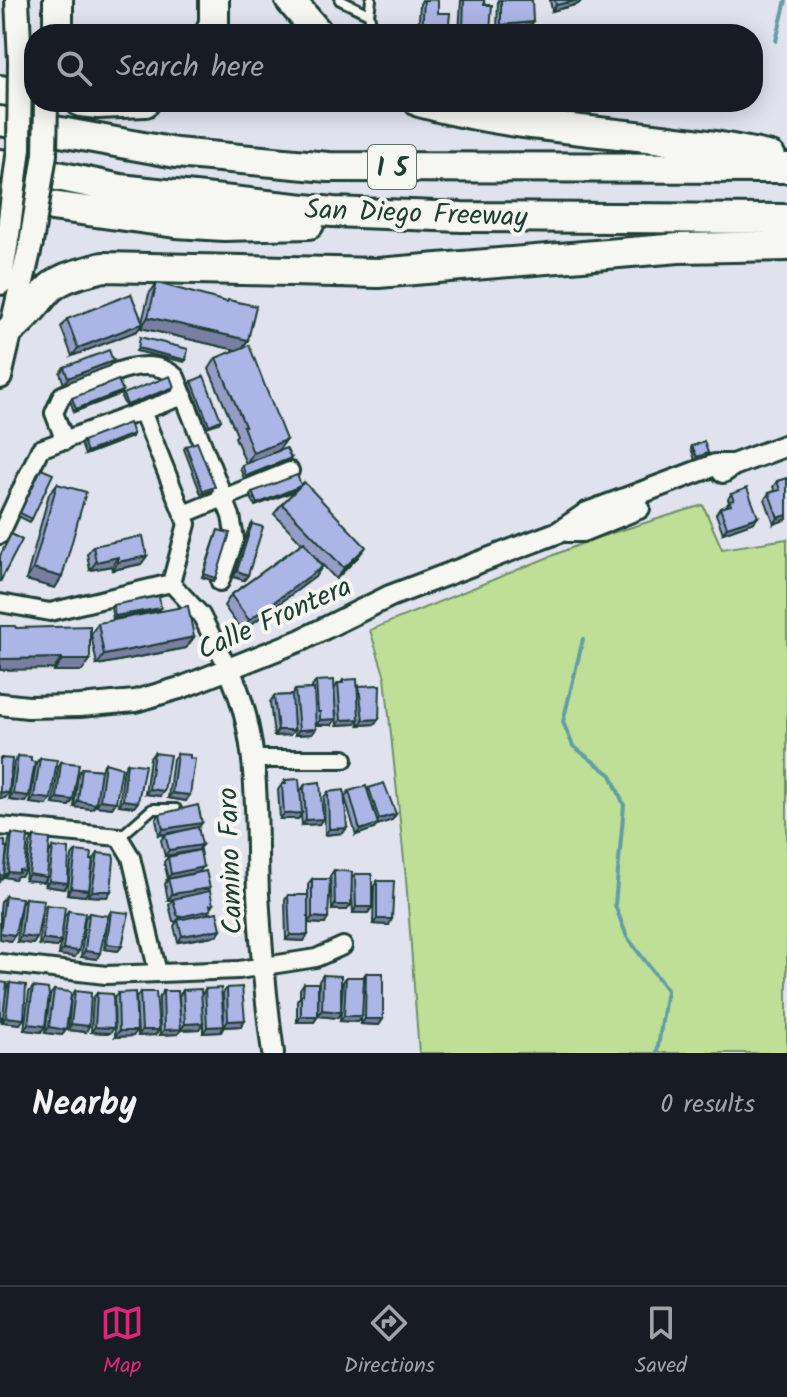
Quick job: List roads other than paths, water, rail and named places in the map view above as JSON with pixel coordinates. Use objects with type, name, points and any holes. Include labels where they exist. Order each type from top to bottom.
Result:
[{"type":"highway","points":[[58,0],[58,24]]},
{"type":"highway","points":[[214,0],[214,24]]},
{"type":"highway","points":[[290,0],[310,24]]},
{"type":"highway","points":[[0,90],[24,94]]},
{"type":"highway","points":[[453,112],[716,144],[787,160]]},
{"type":"highway","name":"San Diego Freeway","points":[[0,121],[176,153],[328,167],[787,168]]},
{"type":"highway","name":"San Diego Freeway","points":[[0,164],[120,189],[333,212],[462,217],[787,219]]},
{"type":"highway","points":[[0,199],[176,223],[224,226],[462,217]]},
{"type":"highway","points":[[11,329],[29,316],[47,291],[63,279],[103,267],[378,273],[679,248],[787,246]]},
{"type":"main road","points":[[0,377],[11,329],[19,148],[17,0]]},
{"type":"main road","points":[[47,0],[48,24]]},
{"type":"main road","points":[[0,283],[13,238],[45,154],[46,112]]},
{"type":"street","points":[[65,441],[54,413],[62,395],[138,365],[164,366],[176,377],[231,516],[235,539],[220,582]]},
{"type":"street","points":[[0,535],[40,449],[184,396]]},
{"type":"street","points":[[142,411],[187,524],[171,583]]},
{"type":"street","name":"Calle Frontera","points":[[0,704],[80,706],[135,701],[229,670],[301,640],[390,596],[559,532],[587,513],[715,465],[733,465],[787,445]]},
{"type":"street","points":[[184,514],[290,471]]},
{"type":"street","points":[[0,603],[50,612],[171,583]]},
{"type":"street","points":[[171,583],[201,615],[229,670]]},
{"type":"street","name":"Camino Faro","points":[[229,670],[241,701],[252,759],[261,967],[273,1053]]},
{"type":"street","points":[[252,759],[344,759]]},
{"type":"street","points":[[0,826],[119,837],[131,857],[158,973]]},
{"type":"street","points":[[0,963],[106,975],[158,973],[261,967],[316,958],[343,946]]},
{"type":"lane","points":[[340,0],[369,14]]},
{"type":"lane","points":[[371,0],[371,24]]},
{"type":"lane","points":[[119,837],[152,809],[176,809]]},
{"type":"waterway","points":[[776,41],[786,0]]},
{"type":"waterway","points":[[583,639],[563,722],[573,746],[611,775],[624,805],[615,905],[627,937],[667,990],[657,1053]]}]
